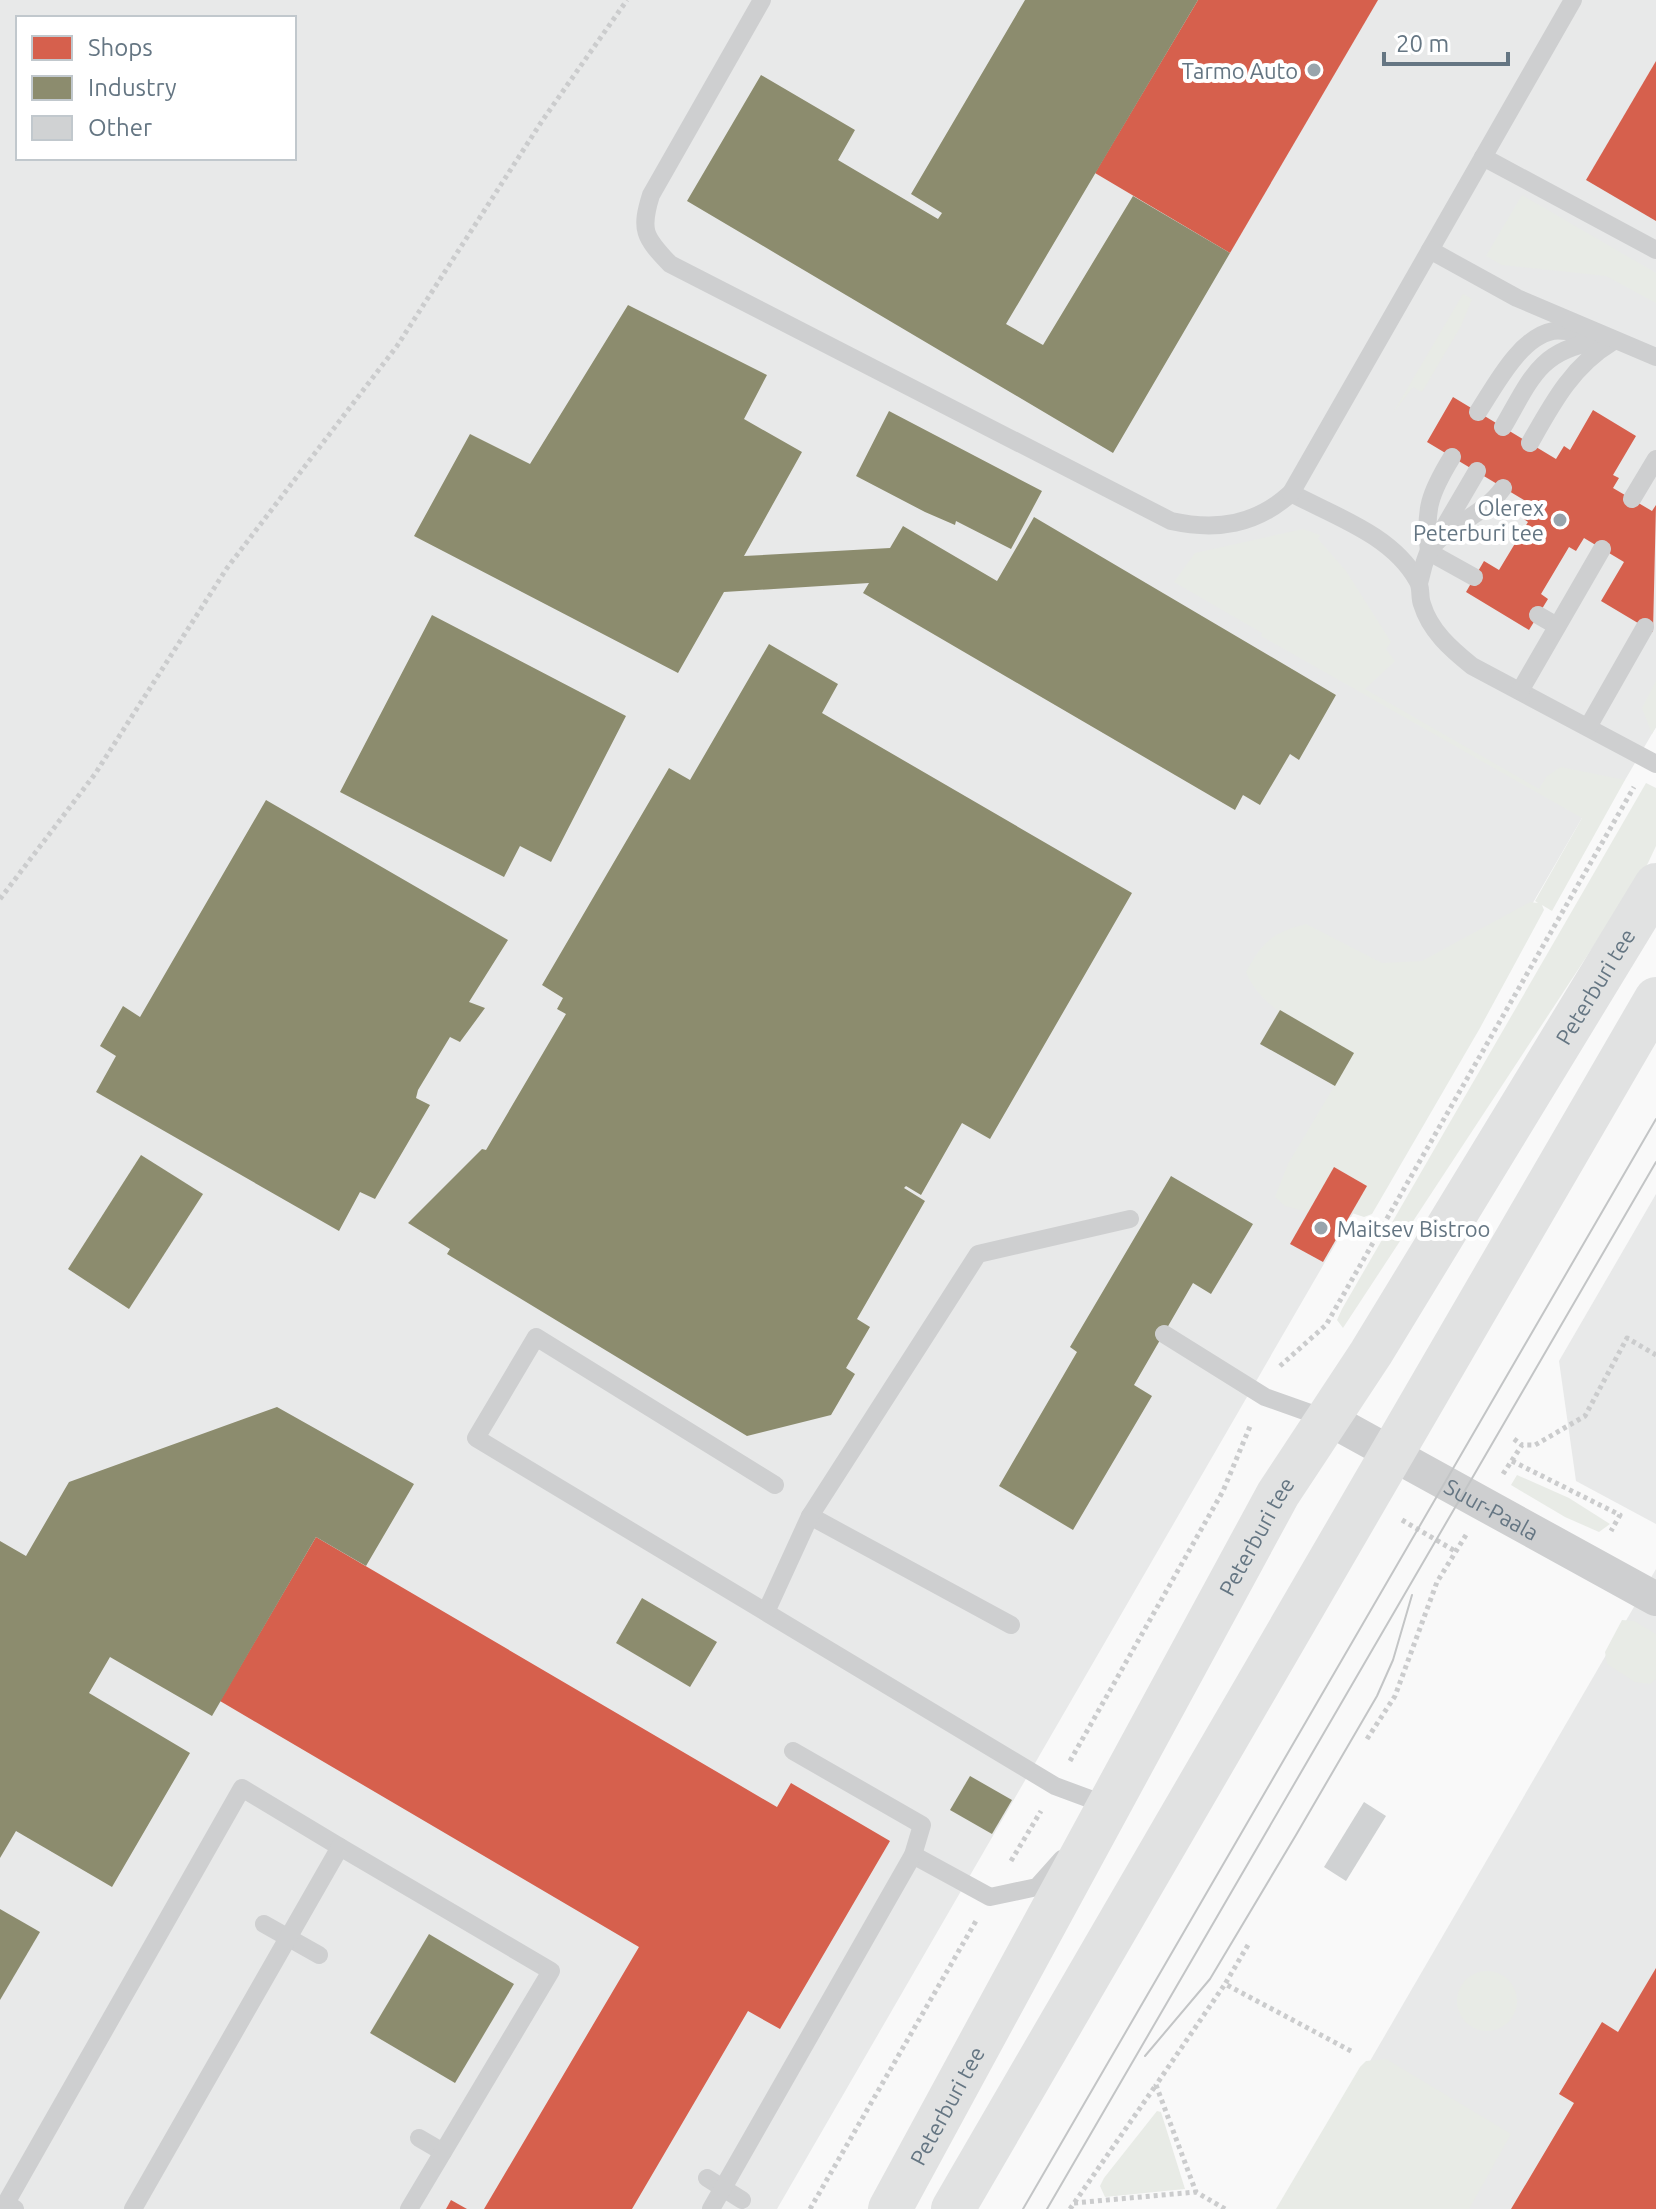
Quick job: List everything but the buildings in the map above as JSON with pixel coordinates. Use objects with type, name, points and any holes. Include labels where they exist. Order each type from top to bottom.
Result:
[{"type":"highway","name":"Peterburi tee","points":[[890,2209],[1278,1494],[1329,1419],[1656,885]]},
{"type":"highway","points":[[953,2209],[1656,999]]},
{"type":"street","name":"Suur-Paala","points":[[1329,1419],[1656,1599]]},
{"type":"lane","points":[[762,0],[651,195],[643,222],[649,243],[670,264],[1171,521],[1224,527],[1276,507],[1291,493],[1573,0]]},
{"type":"lane","points":[[1483,157],[1656,250]]},
{"type":"lane","points":[[1430,250],[1517,298],[1656,357]]},
{"type":"lane","points":[[1478,412],[1516,359],[1530,344],[1553,331],[1617,338]]},
{"type":"lane","points":[[1503,427],[1542,364],[1566,346],[1617,338]]},
{"type":"lane","points":[[1530,443],[1561,389],[1585,360],[1617,338]]},
{"type":"lane","points":[[1429,552],[1425,519],[1430,494],[1452,457]]},
{"type":"lane","points":[[1632,499],[1656,459]]},
{"type":"lane","points":[[1477,471],[1429,552],[1419,583],[1422,604],[1434,629],[1451,649],[1472,666],[1652,762]]},
{"type":"lane","points":[[1429,552],[1459,525],[1493,503],[1503,488]]},
{"type":"lane","points":[[1291,493],[1379,540],[1399,556],[1419,583]]},
{"type":"lane","points":[[1520,691],[1602,549]]},
{"type":"lane","points":[[1429,552],[1474,577]]},
{"type":"lane","points":[[1538,615],[1557,626]]},
{"type":"lane","points":[[1588,727],[1645,627]]},
{"type":"lane","points":[[766,1612],[810,1516],[978,1254],[1130,1219]]},
{"type":"lane","points":[[1164,1334],[1265,1397],[1329,1419]]},
{"type":"lane","points":[[775,1485],[536,1337],[476,1438],[1055,1786],[1110,1806],[1037,1887],[990,1897],[913,1855]]},
{"type":"lane","points":[[810,1516],[1011,1625]]},
{"type":"lane","points":[[711,2209],[715,2183],[913,1855],[922,1825],[793,1751]]},
{"type":"lane","points":[[15,2209],[6,2203],[242,1788],[551,1971],[409,2209]]},
{"type":"lane","points":[[133,2209],[340,1847]]},
{"type":"lane","points":[[264,1924],[319,1955]]},
{"type":"lane","points":[[419,2138],[443,2152]]},
{"type":"lane","points":[[715,2183],[742,2200]]},
{"type":"path","points":[[0,899],[95,774],[227,568],[397,346],[542,121],[627,0]]},
{"type":"path","points":[[1280,1366],[1326,1325],[1652,762]]},
{"type":"path","points":[[1514,1439],[1522,1445],[1535,1445],[1585,1416],[1627,1338],[1656,1355]]},
{"type":"path","points":[[810,2209],[1223,1491],[1251,1424]]},
{"type":"path","points":[[1500,1480],[1522,1445]]},
{"type":"path","points":[[1512,1461],[1620,1515],[1594,1566]]},
{"type":"path","points":[[1397,1517],[1455,1551]]},
{"type":"path","points":[[1367,1739],[1395,1696],[1437,1582],[1469,1530]]},
{"type":"path","points":[[1072,2206],[1225,1984],[1248,1945]]},
{"type":"path","points":[[1225,1984],[1351,2051]]},
{"type":"path","points":[[1156,2085],[1196,2192]]},
{"type":"path","points":[[1072,2206],[1196,2192],[1225,2209]]},
{"type":"shaded area","points":[[0,0],[1656,0],[1656,727],[1625,780],[1582,818],[777,2209],[0,2209]]},
{"type":"shaded area","points":[[1522,195],[1656,273],[1656,303],[1606,276],[1502,265],[1486,256]]},
{"type":"shaded area","points":[[1463,294],[1472,299],[1461,326],[1422,392],[1413,387],[1393,413]]},
{"type":"shaded area","points":[[1303,529],[1320,535],[1318,539],[1346,571],[1391,642],[1386,649],[1395,661],[1365,689],[1539,789],[1547,776],[1561,767],[1625,780],[1552,911],[1542,905],[1544,910],[1480,1028],[1372,1214],[1364,1217],[1352,1213],[1367,1186],[1335,1167],[1308,1212],[1285,1206],[1275,1197],[1288,1164],[1354,1053],[1278,1010],[1254,987],[1246,972],[1270,940],[1306,924],[1382,963],[1422,961],[1530,902],[1538,903],[1535,901],[1582,818],[1261,636],[1262,633],[1174,582],[1195,553]]},
{"type":"shaded area","points":[[1656,681],[1656,727],[1652,734],[1642,708]]},
{"type":"shaded area","points":[[1646,783],[1656,788],[1656,846],[1648,863],[1343,1328],[1337,1320],[1342,1309]]},
{"type":"shaded area","points":[[1656,1194],[1656,1524],[1576,1481],[1559,1361]]},
{"type":"shaded area","points":[[1517,1475],[1569,1498],[1610,1524],[1599,1532],[1565,1517],[1511,1485]]},
{"type":"shaded area","points":[[1656,1569],[1656,2209],[1284,2209]]},
{"type":"shaded area","points":[[1622,1620],[1634,1621],[1656,1634],[1656,1679],[1650,1684],[1635,1682],[1607,1664],[1605,1652]]},
{"type":"shaded area","points":[[1487,1971],[1498,1973],[1508,1980],[1515,1990],[1515,2012],[1508,2022],[1498,2029],[1487,2031],[1476,2029],[1466,2022],[1459,2012],[1457,2001],[1459,1990],[1466,1980],[1476,1973]]},
{"type":"shaded area","points":[[1386,2059],[1511,2134],[1469,2209],[1276,2209],[1360,2067],[1366,2061]]},
{"type":"shaded area","points":[[1157,2111],[1161,2112],[1185,2189],[1105,2197],[1100,2186],[1104,2178]]},
{"type":"tram line","points":[[1023,2209],[1656,1119]]},
{"type":"tram line","points":[[1047,2209],[1656,1162]]},
{"type":"tram line","points":[[1145,2056],[1210,1979],[1377,1696],[1393,1660],[1412,1595]]},
{"type":"place","name":"Tarmo Auto","points":[[1314,70]]},
{"type":"place","name":"Olerex Peterburi tee","points":[[1560,520]]},
{"type":"place","name":"Maitsev Bistroo","points":[[1321,1228]]}]
